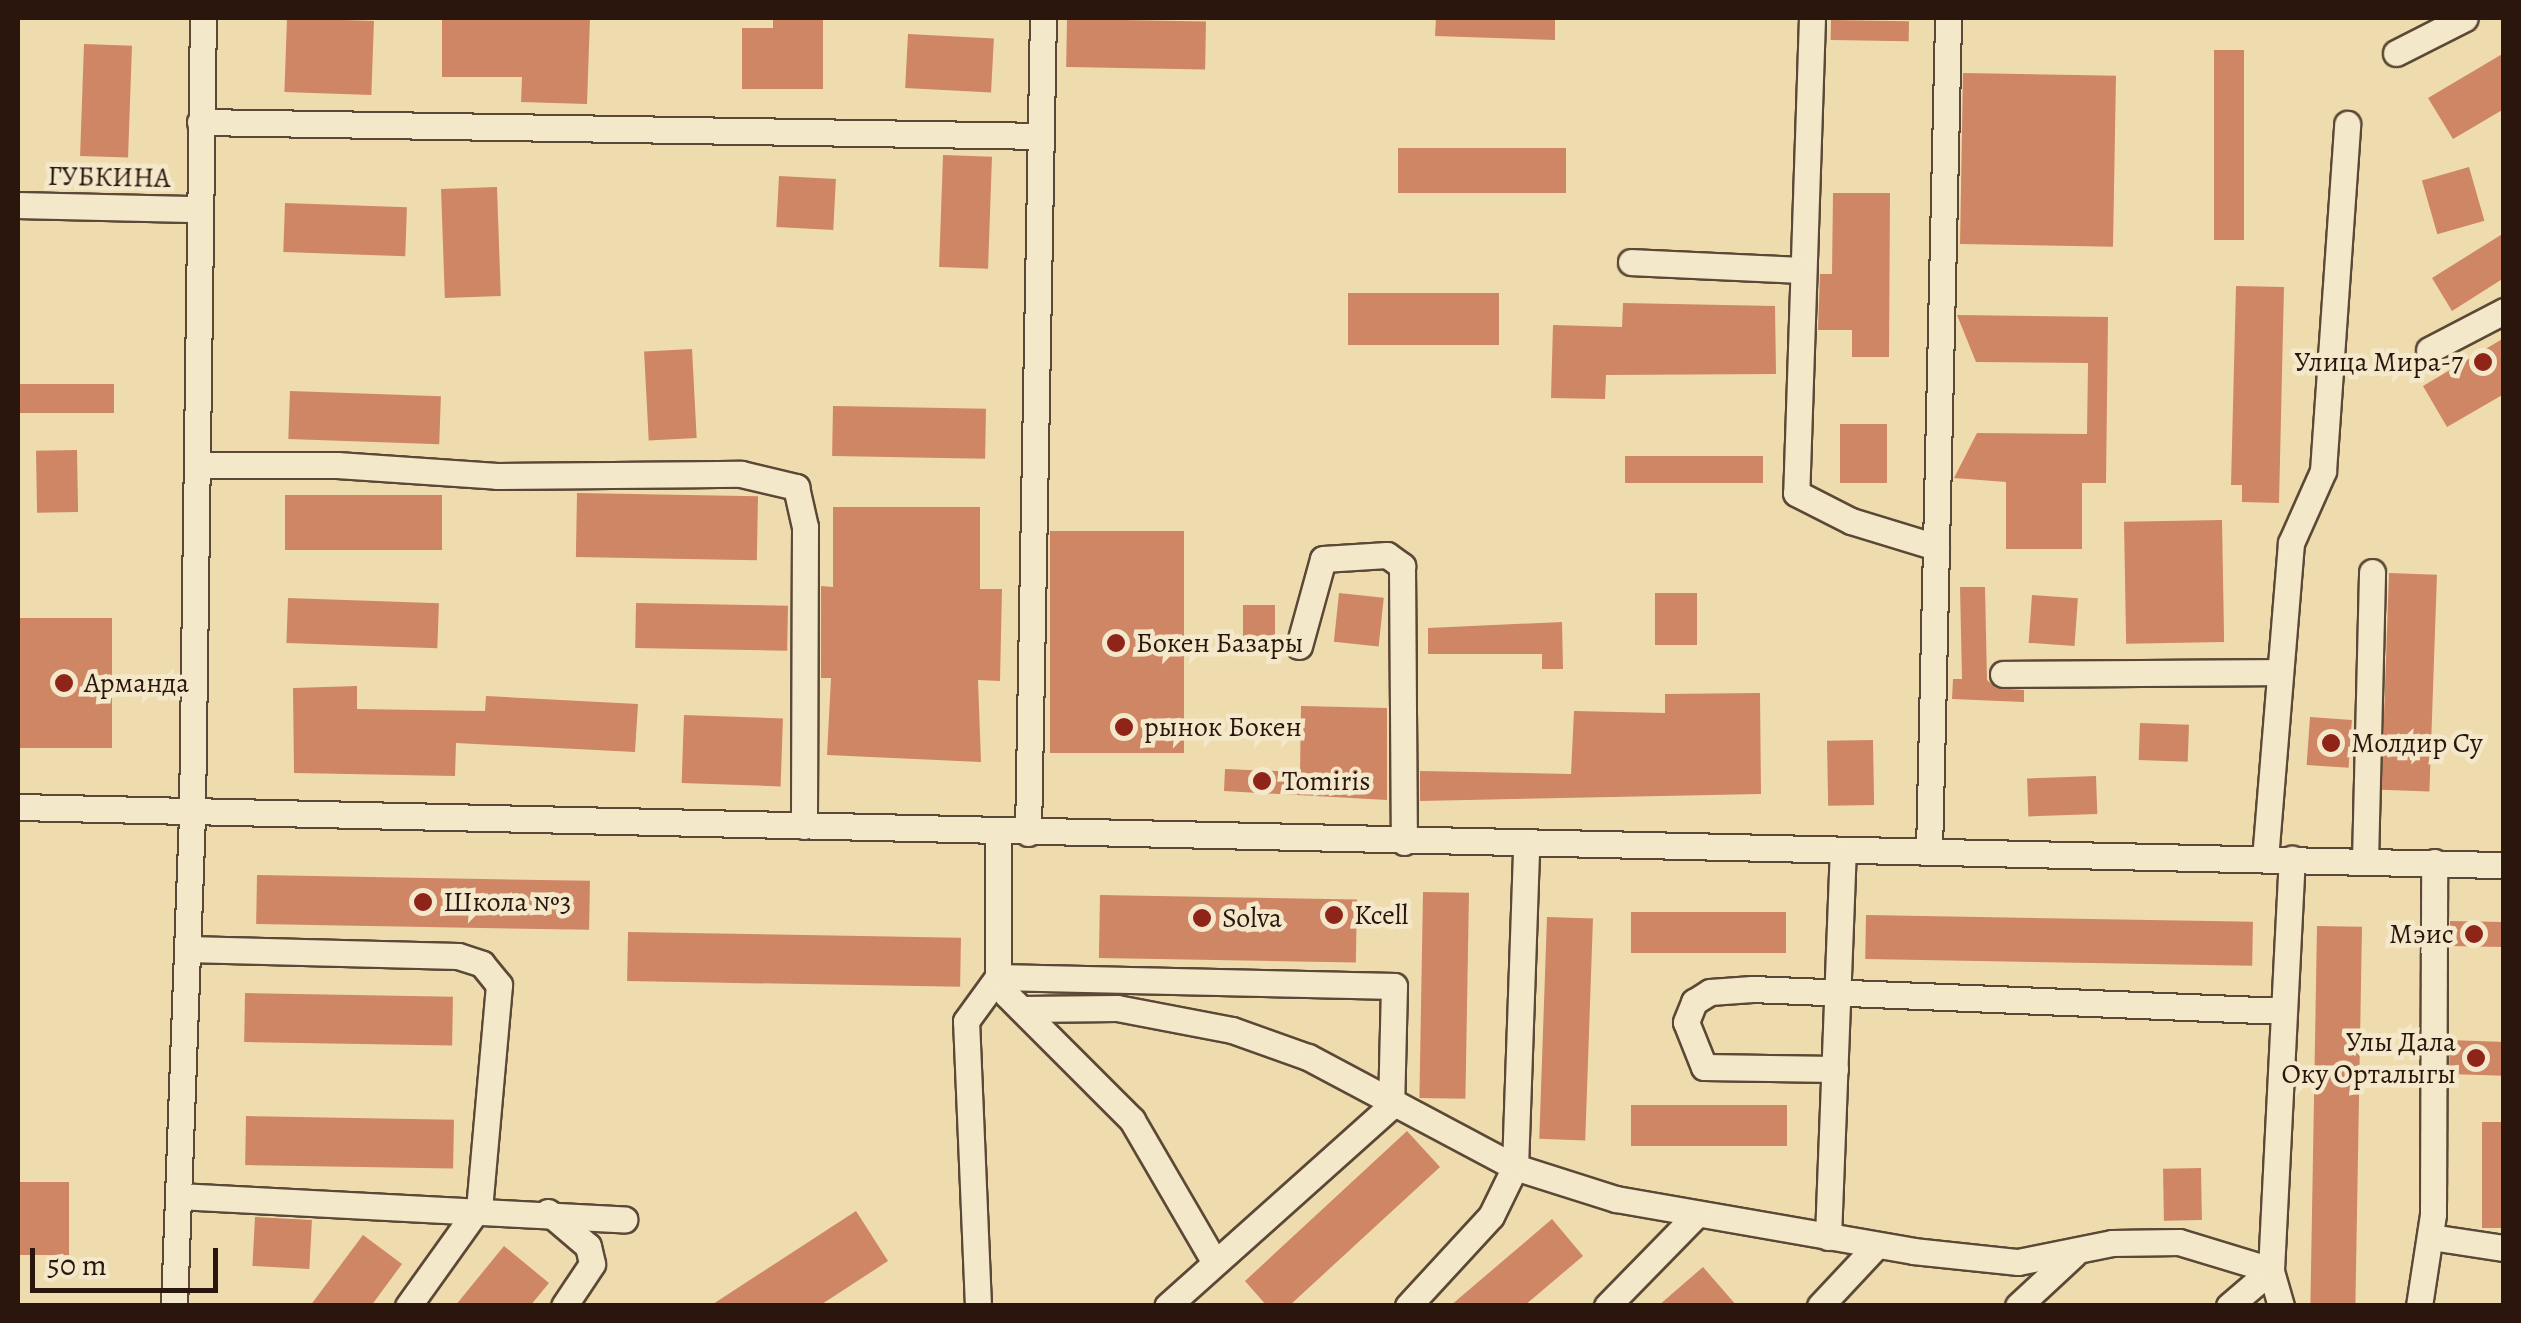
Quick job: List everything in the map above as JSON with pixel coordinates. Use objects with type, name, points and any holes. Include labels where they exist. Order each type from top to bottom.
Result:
[{"type":"street","points":[[174,1306],[192,811],[198,209],[204,18]]},
{"type":"street","points":[[1028,833],[1043,18]]},
{"type":"street","points":[[1812,18],[1800,270],[1796,493],[1851,521],[1936,547]]},
{"type":"street","points":[[1929,852],[1948,18]]},
{"type":"street","points":[[2396,53],[2464,18]]},
{"type":"street","points":[[200,122],[1041,136]]},
{"type":"street","points":[[2265,859],[2291,543],[2324,471],[2347,124]]},
{"type":"street","name":"ГУБКИНА","points":[[18,205],[198,209]]},
{"type":"street","points":[[1631,262],[1800,270]]},
{"type":"street","points":[[2429,350],[2504,311]]},
{"type":"street","points":[[198,465],[496,476],[741,474],[796,487],[805,528],[804,826]]},
{"type":"street","points":[[1299,646],[1323,559],[1387,555],[1402,566],[1404,842]]},
{"type":"street","points":[[2365,860],[2372,572]]},
{"type":"street","points":[[2003,674],[2280,672]]},
{"type":"street","points":[[18,807],[2504,865]]},
{"type":"street","points":[[978,1306],[966,1021],[998,977],[998,832]]},
{"type":"street","points":[[1408,1306],[1491,1216],[1514,1167],[1526,844]]},
{"type":"street","points":[[1828,1237],[1843,850]]},
{"type":"street","points":[[2282,1306],[2271,1270],[2292,859]]},
{"type":"street","points":[[2420,1306],[2431,1237],[2434,862]]},
{"type":"street","points":[[187,950],[458,956],[482,964],[499,985],[479,1206],[408,1306]]},
{"type":"street","points":[[998,977],[1022,1009],[1132,1120],[1214,1261]]},
{"type":"street","points":[[998,977],[1394,986],[1391,1106],[1167,1306]]},
{"type":"street","points":[[1835,1069],[1704,1066],[1686,1022],[1694,1002],[1710,992],[2284,1010]]},
{"type":"street","points":[[1022,1009],[1118,1008],[1232,1030],[1308,1058],[1391,1106],[1514,1167],[1564,1186],[1696,1215],[1876,1245],[2018,1262],[2074,1254],[2112,1243],[2178,1242],[2271,1270]]},
{"type":"street","points":[[178,1196],[479,1206],[624,1219]]},
{"type":"street","points":[[548,1212],[588,1246],[592,1264],[564,1306]]},
{"type":"street","points":[[1607,1306],[1696,1215]]},
{"type":"street","points":[[2431,1237],[2504,1248]]},
{"type":"street","points":[[1820,1306],[1876,1245]]},
{"type":"street","points":[[2018,1306],[2074,1254]]},
{"type":"street","points":[[2229,1306],[2271,1270]]},
{"type":"building","points":[[287,18],[374,21],[371,95],[284,92]]},
{"type":"building","points":[[442,18],[590,18],[587,104],[521,102],[522,77],[442,77]]},
{"type":"building","points":[[773,18],[823,18],[823,89],[742,89],[742,28],[773,28]]},
{"type":"building","points":[[1436,18],[1555,18],[1555,40],[1435,36]]},
{"type":"building","points":[[1067,19],[1206,21],[1205,69],[1066,67]]},
{"type":"building","points":[[1831,20],[1909,21],[1909,41],[1831,40]]},
{"type":"building","points":[[908,34],[994,39],[991,92],[905,88]]},
{"type":"building","points":[[84,44],[132,46],[128,158],[80,156]]},
{"type":"building","points":[[2214,50],[2244,50],[2244,240],[2214,240]]},
{"type":"building","points":[[2504,53],[2504,109],[2453,139],[2428,98]]},
{"type":"building","points":[[1963,73],[2116,76],[2113,247],[1960,244]]},
{"type":"building","points":[[1398,148],[1566,148],[1566,193],[1398,193]]},
{"type":"building","points":[[943,155],[992,157],[988,269],[939,267]]},
{"type":"building","points":[[2469,167],[2484,221],[2437,234],[2422,181]]},
{"type":"building","points":[[779,176],[836,179],[833,230],[776,227]]},
{"type":"building","points":[[497,187],[501,296],[445,298],[441,189]]},
{"type":"building","points":[[1833,193],[1890,193],[1889,357],[1852,357],[1852,330],[1818,330],[1820,274],[1832,274]]},
{"type":"building","points":[[285,203],[407,207],[405,256],[283,252]]},
{"type":"building","points":[[2504,233],[2504,278],[2452,311],[2432,278]]},
{"type":"building","points":[[2236,286],[2284,287],[2279,503],[2242,502],[2242,485],[2231,485]]},
{"type":"building","points":[[1348,293],[1499,293],[1499,345],[1348,345]]},
{"type":"building","points":[[1623,303],[1775,306],[1776,374],[1606,375],[1605,399],[1551,398],[1553,325],[1622,327]]},
{"type":"building","points":[[1957,315],[2108,317],[2106,483],[2082,483],[2082,549],[2006,549],[2006,482],[1954,478],[1977,433],[2087,434],[2088,363],[1976,362]]},
{"type":"building","name":"Улица Мира-7","points":[[2504,338],[2504,394],[2447,427],[2423,386]]},
{"type":"building","points":[[692,349],[697,438],[649,440],[644,352]]},
{"type":"building","points":[[18,384],[114,384],[114,413],[18,413]]},
{"type":"building","points":[[290,391],[441,396],[439,444],[288,439]]},
{"type":"building","points":[[833,406],[986,409],[985,459],[832,456]]},
{"type":"building","points":[[1840,424],[1887,424],[1887,483],[1840,483]]},
{"type":"building","points":[[77,450],[78,512],[37,513],[36,451]]},
{"type":"building","points":[[1625,456],[1763,456],[1763,483],[1625,483]]},
{"type":"building","points":[[577,493],[758,496],[757,560],[576,557]]},
{"type":"building","points":[[285,495],[442,495],[442,550],[285,550]]},
{"type":"building","points":[[833,507],[980,507],[980,589],[1002,589],[1000,681],[978,680],[981,762],[827,755],[831,678],[821,678],[821,586],[833,587]]},
{"type":"building","points":[[2222,520],[2224,642],[2126,644],[2124,522]]},
{"type":"building","name":"Бокен Базары","points":[[1050,531],[1184,531],[1184,753],[1050,753]]},
{"type":"building","points":[[2389,573],[2437,575],[2429,792],[2381,790]]},
{"type":"building","points":[[1960,587],[1985,587],[1987,680],[1996,688],[2024,690],[2024,702],[1952,699],[1953,679],[1962,679]]},
{"type":"building","points":[[1339,593],[1384,598],[1379,646],[1334,642]]},
{"type":"building","points":[[1655,593],[1697,593],[1697,645],[1655,645]]},
{"type":"building","points":[[2032,595],[2078,598],[2075,646],[2029,643]]},
{"type":"building","points":[[288,598],[439,603],[437,648],[286,643]]},
{"type":"building","points":[[636,603],[788,606],[787,651],[635,648]]},
{"type":"building","points":[[1243,605],[1275,605],[1275,646],[1243,646]]},
{"type":"building","name":"Арманда","points":[[18,618],[112,618],[112,748],[18,748]]},
{"type":"building","points":[[1562,622],[1563,669],[1542,669],[1542,654],[1428,654],[1428,628]]},
{"type":"building","points":[[357,686],[357,709],[485,711],[486,696],[638,704],[635,752],[456,743],[455,776],[294,773],[293,688]]},
{"type":"building","points":[[1760,693],[1761,794],[1420,801],[1420,771],[1571,774],[1574,711],[1665,713],[1665,694]]},
{"type":"building","points":[[1301,706],[1387,708],[1387,800],[1224,791],[1225,769],[1300,772]]},
{"type":"building","points":[[684,715],[783,718],[781,786],[682,783]]},
{"type":"building","name":"Молдир Су","points":[[2310,717],[2352,720],[2349,768],[2307,765]]},
{"type":"building","points":[[2140,723],[2189,725],[2188,762],[2139,760]]},
{"type":"building","points":[[1873,740],[1874,805],[1828,806],[1827,741]]},
{"type":"building","points":[[2096,776],[2097,814],[2028,816],[2027,778]]},
{"type":"building","name":"Школа №3","points":[[257,875],[590,881],[589,930],[256,924]]},
{"type":"building","points":[[1423,892],[1469,893],[1465,1099],[1419,1098]]},
{"type":"building","points":[[1100,895],[1357,899],[1356,962],[1099,958]]},
{"type":"building","points":[[1631,912],[1786,912],[1786,953],[1631,953]]},
{"type":"building","points":[[1866,915],[2253,922],[2252,966],[1865,959]]},
{"type":"building","points":[[1547,917],[1593,919],[1585,1140],[1539,1139]]},
{"type":"building","name":"Мэис","points":[[2450,921],[2504,922],[2504,947],[2450,946]]},
{"type":"building","points":[[2317,926],[2362,927],[2355,1306],[2310,1306]]},
{"type":"building","name":"Школа №3","points":[[628,932],[961,938],[960,987],[627,981]]},
{"type":"building","points":[[245,993],[453,997],[452,1046],[244,1042]]},
{"type":"building","name":"Улы Дала Оку Орталыгы","points":[[2450,1040],[2504,1042],[2503,1076],[2449,1074]]},
{"type":"building","points":[[1631,1105],[1787,1105],[1787,1146],[1631,1146]]},
{"type":"building","points":[[246,1116],[454,1120],[453,1169],[245,1165]]},
{"type":"building","points":[[2482,1122],[2504,1122],[2504,1228],[2482,1228]]},
{"type":"building","points":[[1407,1131],[1440,1167],[1289,1306],[1267,1306],[1245,1281]]},
{"type":"building","points":[[2201,1168],[2202,1220],[2164,1221],[2163,1169]]},
{"type":"building","points":[[18,1182],[69,1182],[69,1255],[18,1255]]},
{"type":"building","points":[[856,1211],[888,1261],[819,1306],[710,1306]]},
{"type":"building","points":[[255,1217],[312,1220],[309,1269],[252,1266]]},
{"type":"building","points":[[1552,1219],[1583,1256],[1524,1306],[1450,1306]]},
{"type":"building","points":[[363,1235],[402,1264],[371,1306],[310,1306]]},
{"type":"building","points":[[504,1246],[549,1283],[530,1306],[455,1306]]},
{"type":"building","points":[[1703,1267],[1737,1306],[1658,1306]]},
{"type":"place","name":"Улица Мира-7","points":[[2483,362]]},
{"type":"place","name":"Бокен Базары","points":[[1116,643]]},
{"type":"place","name":"Арманда","points":[[64,683]]},
{"type":"place","name":"рынок Бокен","points":[[1124,727]]},
{"type":"place","name":"Молдир Су","points":[[2331,743]]},
{"type":"place","name":"Tomiris","points":[[1262,781]]},
{"type":"place","name":"Школа №3","points":[[423,902]]},
{"type":"place","name":"Kcell","points":[[1334,915]]},
{"type":"place","name":"Solva","points":[[1202,918]]},
{"type":"place","name":"Мэис","points":[[2474,934]]},
{"type":"place","name":"Улы Дала Оку Орталыгы","points":[[2476,1058]]}]
